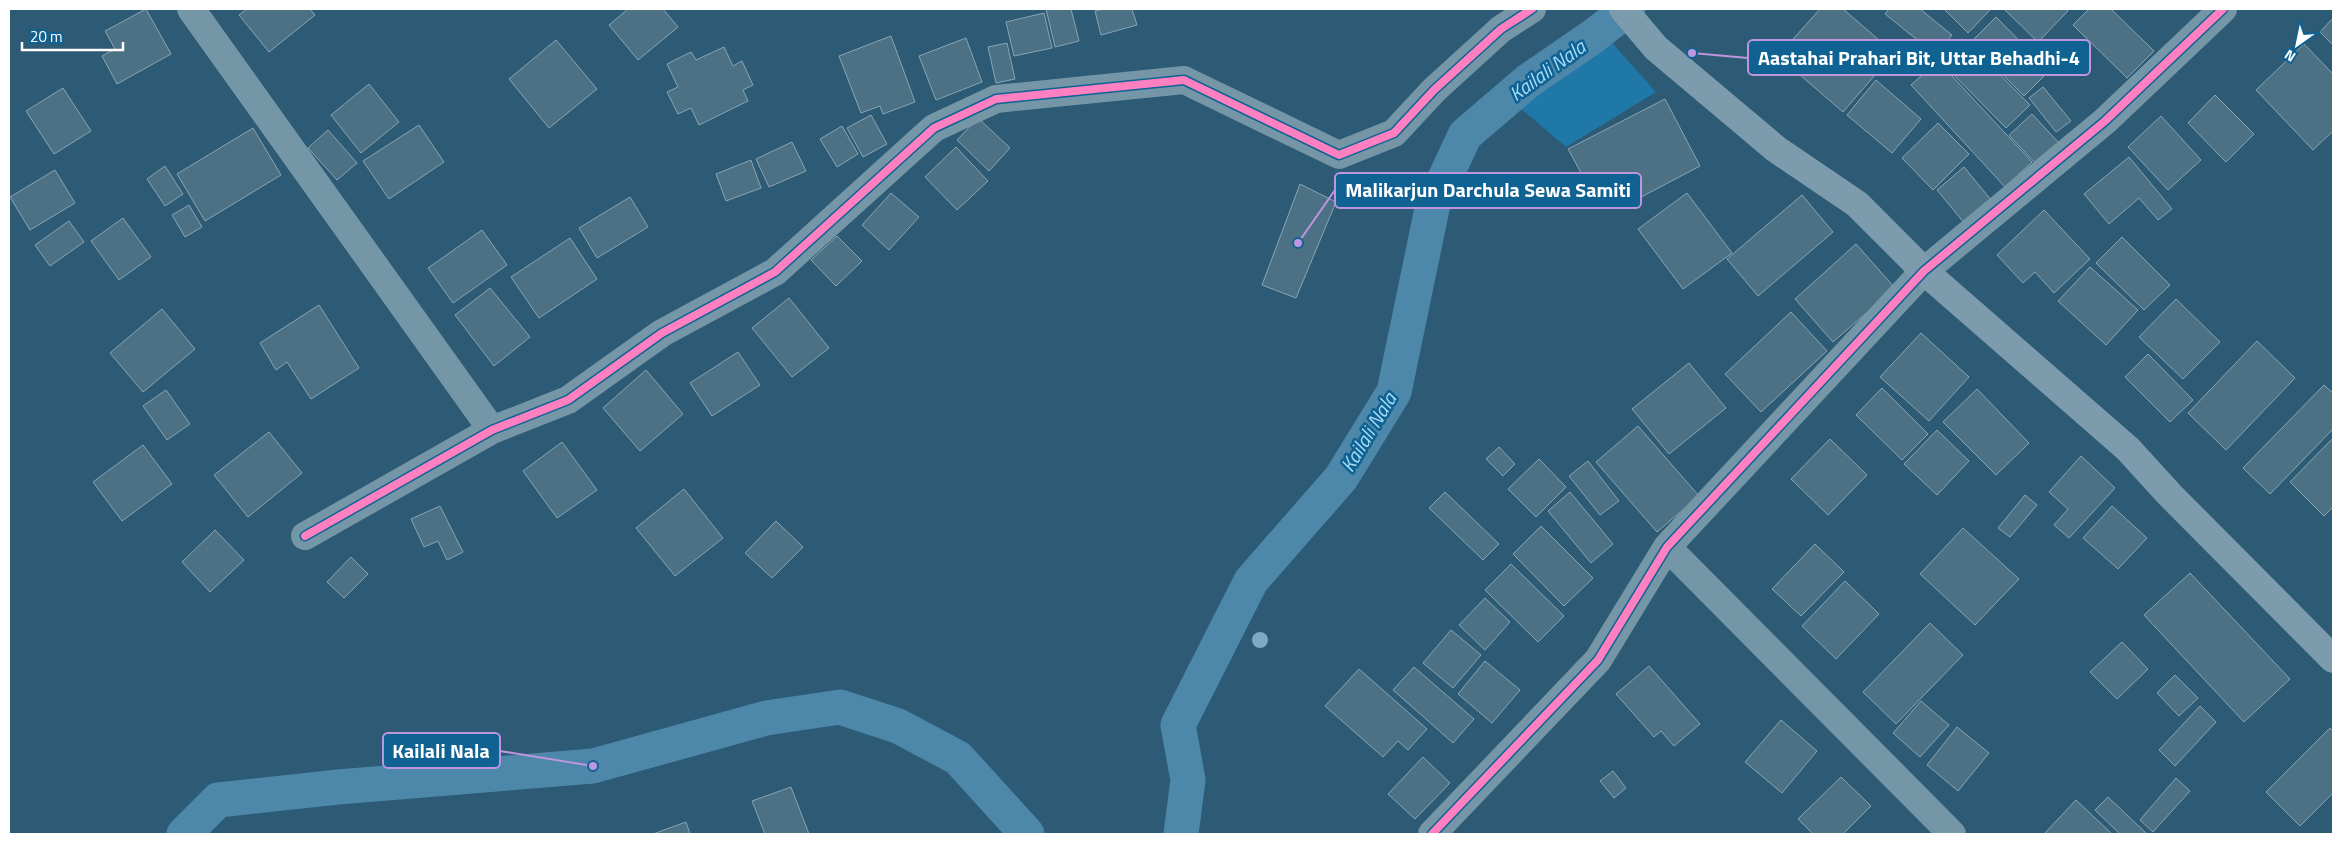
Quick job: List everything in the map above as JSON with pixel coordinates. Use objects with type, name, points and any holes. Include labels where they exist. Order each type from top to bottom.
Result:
[{"type":"street","points":[[191,9],[492,430]]},
{"type":"street","points":[[305,536],[492,430],[568,400],[662,333],[775,272],[934,128],[996,99],[1184,80],[1339,154],[1394,133],[1434,90],[1500,29],[1532,9]]},
{"type":"street","points":[[1623,9],[1656,48],[1776,150],[1857,204],[1924,271],[2128,448],[2169,494],[2333,659]]},
{"type":"street","points":[[1432,834],[1598,660],[1667,547],[1924,271],[2105,121],[2223,9]]},
{"type":"street","points":[[1667,547],[1952,834]]},
{"type":"shaded area","points":[[1606,36],[1656,92],[1566,147],[1513,102]]},
{"type":"building","points":[[146,9],[171,54],[117,84],[102,56],[115,49],[105,31]]},
{"type":"building","points":[[247,9],[310,9],[315,15],[269,52],[239,15]]},
{"type":"building","points":[[628,9],[663,9],[678,27],[638,60],[609,25]]},
{"type":"building","points":[[1046,9],[1071,9],[1079,41],[1055,47]]},
{"type":"building","points":[[1103,9],[1132,9],[1137,25],[1101,35],[1095,11]]},
{"type":"building","points":[[1820,9],[1843,9],[1894,53],[1843,112],[1778,56]]},
{"type":"building","points":[[1889,9],[1920,9],[1952,35],[1936,55],[1885,14]]},
{"type":"building","points":[[1944,9],[1991,9],[1968,33]]},
{"type":"building","points":[[2004,9],[2066,9],[2068,11],[2038,42]]},
{"type":"building","points":[[2089,9],[2111,9],[2154,51],[2127,78],[2073,25]]},
{"type":"building","points":[[1044,13],[1052,48],[1014,56],[1006,22]]},
{"type":"building","points":[[1996,17],[2049,71],[2024,96],[1971,42]]},
{"type":"building","points":[[2333,18],[2333,45],[2320,32]]},
{"type":"building","points":[[891,36],[915,102],[883,114],[880,106],[861,113],[839,56]]},
{"type":"building","points":[[966,38],[982,82],[936,100],[919,56]]},
{"type":"building","points":[[556,40],[597,89],[549,128],[509,79]]},
{"type":"building","points":[[1966,40],[2030,105],[2006,128],[1942,63]]},
{"type":"building","points":[[1007,43],[1015,79],[996,83],[988,47]]},
{"type":"building","points":[[2304,44],[2333,74],[2333,131],[2313,150],[2256,90]]},
{"type":"building","points":[[724,47],[733,66],[742,61],[753,85],[743,90],[748,101],[699,125],[691,108],[678,114],[667,92],[678,87],[667,64],[691,52],[696,60]]},
{"type":"building","points":[[1938,61],[2032,162],[2005,187],[1911,85]]},
{"type":"building","points":[[1876,80],[1921,119],[1892,153],[1847,115]]},
{"type":"building","points":[[369,84],[399,122],[361,153],[331,115]]},
{"type":"building","points":[[2043,87],[2071,121],[2056,132],[2029,98]]},
{"type":"building","points":[[63,88],[91,131],[54,154],[26,111]]},
{"type":"building","points":[[2215,95],[2254,134],[2226,162],[2188,123]]},
{"type":"building","points":[[1665,99],[1700,166],[1628,204],[1620,189],[1603,198],[1592,177],[1585,180],[1568,149]]},
{"type":"building","points":[[2032,114],[2059,143],[2036,164],[2009,135]]},
{"type":"building","points":[[871,115],[887,144],[863,157],[847,128]]},
{"type":"building","points":[[2161,116],[2201,160],[2168,190],[2128,147]]},
{"type":"building","points":[[978,118],[1010,148],[989,171],[957,140]]},
{"type":"building","points":[[1938,123],[1969,154],[1933,190],[1902,158]]},
{"type":"building","points":[[419,125],[444,162],[389,199],[363,161]]},
{"type":"building","points":[[842,126],[858,154],[837,167],[820,139]]},
{"type":"building","points":[[253,128],[281,175],[205,221],[177,174]]},
{"type":"building","points":[[328,130],[357,163],[337,180],[308,148]]},
{"type":"building","points":[[792,142],[806,171],[769,187],[756,159]]},
{"type":"building","points":[[956,147],[988,181],[957,210],[925,177]]},
{"type":"building","points":[[2129,157],[2172,209],[2158,220],[2139,198],[2109,224],[2084,194]]},
{"type":"building","points":[[751,160],[761,188],[726,201],[716,174]]},
{"type":"building","points":[[165,166],[183,194],[165,206],[147,179]]},
{"type":"building","points":[[1964,167],[1992,201],[1965,224],[1937,190]]},
{"type":"building","points":[[55,170],[75,203],[30,230],[10,197]]},
{"type":"building","points":[[1300,184],[1336,202],[1296,298],[1262,285]]},
{"type":"building","points":[[891,193],[919,217],[889,250],[862,225]]},
{"type":"building","points":[[1687,193],[1732,253],[1683,289],[1638,229]]},
{"type":"building","points":[[1802,195],[1833,232],[1758,296],[1727,259]]},
{"type":"building","points":[[630,197],[648,227],[597,258],[579,228]]},
{"type":"building","points":[[189,205],[202,227],[185,237],[172,215]]},
{"type":"building","points":[[2044,210],[2090,259],[2054,293],[2035,272],[2023,283],[1997,255]]},
{"type":"building","points":[[123,218],[151,257],[119,280],[91,241]]},
{"type":"building","points":[[69,221],[84,242],[50,266],[35,245]]},
{"type":"building","points":[[482,230],[507,265],[453,303],[428,268]]},
{"type":"building","points":[[837,236],[862,261],[836,286],[811,260]]},
{"type":"building","points":[[2122,237],[2170,285],[2144,310],[2096,263]]},
{"type":"building","points":[[570,238],[597,279],[539,318],[511,277]]},
{"type":"building","points":[[1856,244],[1895,288],[1833,342],[1795,299]]},
{"type":"building","points":[[2090,267],[2138,310],[2106,345],[2058,301]]},
{"type":"building","points":[[490,288],[530,337],[494,366],[455,315]]},
{"type":"building","points":[[789,298],[829,348],[792,377],[752,328]]},
{"type":"building","points":[[2176,299],[2220,342],[2183,379],[2139,337]]},
{"type":"building","points":[[319,305],[359,368],[311,399],[287,362],[276,370],[260,343]]},
{"type":"building","points":[[162,309],[195,349],[143,392],[110,353]]},
{"type":"building","points":[[1791,312],[1827,351],[1761,412],[1725,374]]},
{"type":"building","points":[[1921,333],[1969,377],[1929,421],[1880,377]]},
{"type":"building","points":[[2257,341],[2295,378],[2226,450],[2188,413]]},
{"type":"building","points":[[738,352],[760,385],[712,416],[690,383]]},
{"type":"building","points":[[2148,354],[2193,400],[2170,422],[2125,377]]},
{"type":"building","points":[[1689,363],[1726,408],[1669,454],[1632,409]]},
{"type":"building","points":[[646,370],[683,414],[640,451],[603,408]]},
{"type":"building","points":[[2324,385],[2333,393],[2333,429],[2270,494],[2243,468]]},
{"type":"building","points":[[1882,388],[1928,434],[1902,460],[1856,415]]},
{"type":"building","points":[[1977,389],[2029,443],[1996,475],[1943,422]]},
{"type":"building","points":[[166,390],[190,424],[167,440],[143,406]]},
{"type":"building","points":[[1638,426],[1699,496],[1657,532],[1596,462]]},
{"type":"building","points":[[1937,430],[1969,461],[1937,495],[1904,464]]},
{"type":"building","points":[[269,432],[302,473],[248,517],[214,475]]},
{"type":"building","points":[[2333,438],[2333,507],[2324,516],[2290,482]]},
{"type":"building","points":[[1830,439],[1867,475],[1828,515],[1791,479]]},
{"type":"building","points":[[562,442],[597,490],[557,518],[523,471]]},
{"type":"building","points":[[143,445],[172,484],[122,521],[93,482]]},
{"type":"building","points":[[1499,447],[1515,464],[1503,476],[1486,459]]},
{"type":"building","points":[[2081,456],[2115,488],[2069,538],[2054,525],[2068,509],[2049,492]]},
{"type":"building","points":[[1539,459],[1566,487],[1536,517],[1508,489]]},
{"type":"building","points":[[1588,461],[1619,501],[1600,515],[1569,476]]},
{"type":"building","points":[[684,489],[723,538],[675,576],[636,528]]},
{"type":"building","points":[[1445,492],[1499,544],[1483,560],[1429,508]]},
{"type":"building","points":[[1570,492],[1613,544],[1591,563],[1548,511]]},
{"type":"building","points":[[2025,495],[2037,505],[2010,537],[1998,528]]},
{"type":"building","points":[[440,506],[463,552],[447,560],[438,541],[424,547],[411,519]]},
{"type":"building","points":[[2112,506],[2147,538],[2118,569],[2083,538]]},
{"type":"building","points":[[776,521],[803,547],[772,578],[745,553]]},
{"type":"building","points":[[1541,526],[1593,578],[1564,606],[1513,554]]},
{"type":"building","points":[[1963,528],[2019,579],[1975,625],[1920,574]]},
{"type":"building","points":[[215,530],[244,560],[210,592],[182,562]]},
{"type":"building","points":[[1815,544],[1844,572],[1801,616],[1772,589]]},
{"type":"building","points":[[351,557],[368,574],[344,598],[327,582]]},
{"type":"building","points":[[1511,564],[1564,616],[1538,642],[1485,590]]},
{"type":"building","points":[[2190,573],[2290,679],[2244,722],[2144,615]]},
{"type":"building","points":[[1845,581],[1879,614],[1836,659],[1802,626]]},
{"type":"building","points":[[1485,598],[1510,622],[1485,650],[1459,625]]},
{"type":"building","points":[[1930,623],[1963,655],[1896,724],[1863,692]]},
{"type":"building","points":[[1451,630],[1481,655],[1453,688],[1423,663]]},
{"type":"building","points":[[2122,642],[2148,669],[2117,699],[2090,672]]},
{"type":"building","points":[[1485,661],[1520,690],[1492,723],[1458,694]]},
{"type":"building","points":[[1649,666],[1700,724],[1674,746],[1661,731],[1654,737],[1616,694]]},
{"type":"building","points":[[1414,667],[1474,719],[1453,743],[1393,690]]},
{"type":"building","points":[[1359,669],[1427,729],[1408,750],[1398,741],[1383,757],[1325,706]]},
{"type":"building","points":[[2175,675],[2198,698],[2179,716],[2157,693]]},
{"type":"building","points":[[1921,701],[1949,725],[1920,757],[1893,733]]},
{"type":"building","points":[[2200,706],[2216,722],[2175,766],[2159,750]]},
{"type":"building","points":[[1781,720],[1817,751],[1782,793],[1745,762]]},
{"type":"building","points":[[1957,727],[1989,753],[1958,791],[1927,765]]},
{"type":"building","points":[[2330,728],[2333,732],[2333,793],[2300,826],[2266,792]]},
{"type":"building","points":[[1423,757],[1450,783],[1415,819],[1388,794]]},
{"type":"building","points":[[1613,771],[1626,788],[1614,798],[1600,781]]},
{"type":"building","points":[[1841,777],[1871,806],[1843,834],[1813,834],[1798,819]]},
{"type":"building","points":[[2176,778],[2190,791],[2153,832],[2140,820]]},
{"type":"building","points":[[791,787],[809,834],[765,834],[752,801]]},
{"type":"building","points":[[2108,797],[2147,834],[2120,834],[2095,810]]},
{"type":"building","points":[[2076,800],[2112,834],[2044,834]]},
{"type":"building","points":[[686,822],[690,834],[653,834]]},
{"type":"waterway","name":"Kailali Nala","points":[[1181,834],[1188,780],[1178,725],[1251,581],[1341,478],[1394,392],[1433,204],[1465,135],[1528,81],[1595,35],[1628,9]]},
{"type":"waterway","name":"Kailali Nala","points":[[184,834],[218,800],[338,787],[593,766],[766,718],[840,707],[898,726],[958,758],[1027,834]]},
{"type":"cycle path","points":[[305,536],[492,430],[568,400],[662,333],[775,272],[934,128],[996,99],[1184,80],[1339,155],[1394,133],[1434,90],[1501,29],[1532,9]]},
{"type":"cycle path","points":[[1432,834],[1598,660],[1667,547],[1924,271],[2105,121],[2223,9]]},
{"type":"place","name":"Aastahai Prahari Bit, Uttar Behadhi-4","points":[[1692,53]]},
{"type":"place","name":"Malikarjun Darchula Sewa Samiti","points":[[1298,243]]},
{"type":"place","name":"Kailali Nala","points":[[593,766]]}]
